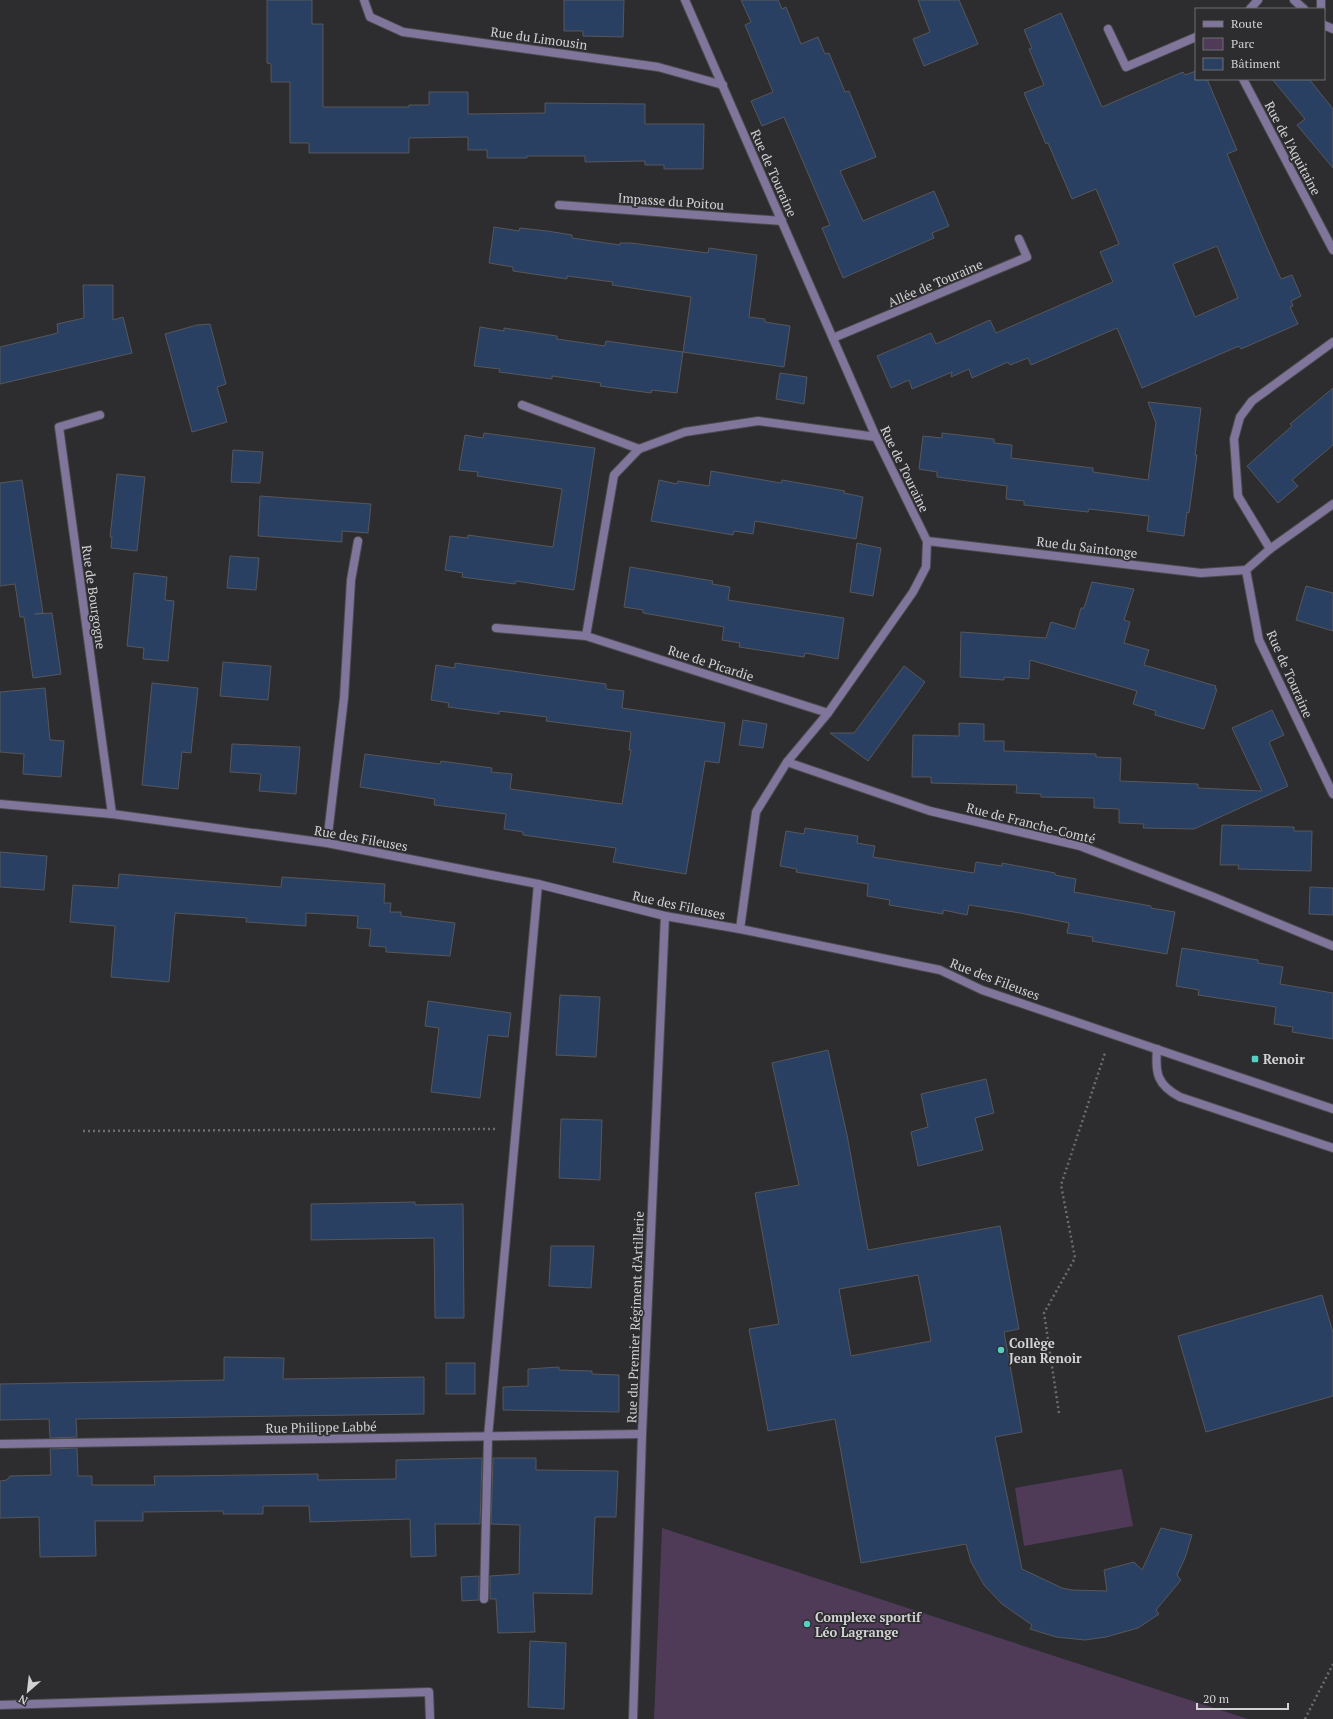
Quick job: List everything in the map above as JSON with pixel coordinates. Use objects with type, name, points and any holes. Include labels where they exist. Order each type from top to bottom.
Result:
[{"type":"street","name":"Rue du Limousin","points":[[364,0],[370,17],[403,32],[658,67],[723,85]]},
{"type":"street","name":"Rue de Touraine","points":[[685,0],[876,437],[926,541],[926,567],[913,592],[828,713],[787,762],[756,812],[740,929]]},
{"type":"street","points":[[1251,8],[1258,0]]},
{"type":"street","points":[[1294,0],[1303,8]]},
{"type":"street","points":[[1108,29],[1126,66],[1195,37]]},
{"type":"street","name":"Rue de l'Aquitaine","points":[[1244,80],[1333,250]]},
{"type":"street","name":"Impasse du Poitou","points":[[559,205],[782,221]]},
{"type":"street","name":"Allée de Touraine","points":[[833,338],[1027,257],[1019,238]]},
{"type":"street","points":[[1270,549],[1238,496],[1234,439],[1240,417],[1252,401],[1333,342]]},
{"type":"street","points":[[522,405],[639,449]]},
{"type":"street","name":"Rue de Bourgogne","points":[[100,415],[59,427],[112,814]]},
{"type":"street","points":[[586,636],[614,475],[639,449],[685,432],[758,422],[876,437]]},
{"type":"street","points":[[1246,570],[1270,549],[1333,504]]},
{"type":"street","points":[[327,843],[344,698],[351,580],[358,541]]},
{"type":"street","name":"Rue du Saintonge","points":[[926,541],[1202,573],[1246,570]]},
{"type":"street","name":"Rue de Touraine","points":[[1246,570],[1258,640],[1333,794]]},
{"type":"street","name":"Rue de Picardie","points":[[496,628],[586,636],[828,713]]},
{"type":"street","name":"Rue de Franche-Comté","points":[[787,762],[930,811],[1080,846],[1211,896],[1333,946]]},
{"type":"street","name":"Rue des Fileuses","points":[[0,804],[112,814],[327,843],[538,884],[665,916],[740,929],[940,970],[982,990],[1333,1109]]},
{"type":"street","points":[[484,1599],[488,1437],[538,884]]},
{"type":"street","name":"Rue du Premier Régiment d'Artillerie","points":[[633,1719],[642,1434],[665,916]]},
{"type":"street","points":[[1157,1049],[1155,1067],[1160,1081],[1169,1092],[1180,1098],[1333,1148]]},
{"type":"street","name":"Rue Philippe Labbé","points":[[0,1444],[642,1434]]},
{"type":"street","points":[[0,1705],[429,1692],[430,1719]]},
{"type":"path","points":[[1059,1413],[1044,1313],[1074,1258],[1061,1185],[1112,1034]]},
{"type":"path","points":[[83,1131],[516,1129]]},
{"type":"path","points":[[1305,1719],[1333,1664]]},
{"type":"green space","points":[[1122,1469],[1133,1526],[1024,1546],[1015,1488]]},
{"type":"green space","name":"Complexe sportif Léo Lagrange","points":[[662,1528],[1248,1719],[654,1719]]},
{"type":"building","points":[[267,0],[312,0],[312,24],[323,24],[323,107],[409,107],[409,105],[429,105],[429,92],[468,92],[468,114],[545,113],[545,103],[645,104],[645,124],[704,124],[703,169],[664,169],[664,165],[645,165],[645,161],[585,162],[585,156],[487,158],[487,150],[468,150],[468,137],[409,138],[409,153],[309,153],[309,143],[290,143],[290,82],[271,82],[271,64],[267,63]]},
{"type":"building","points":[[564,0],[624,0],[623,37],[583,36],[583,31],[564,31]]},
{"type":"building","points":[[741,0],[778,0],[782,9],[786,7],[801,44],[818,37],[825,54],[829,53],[845,92],[849,91],[876,157],[840,171],[863,221],[934,191],[949,226],[932,233],[934,238],[843,278],[822,228],[830,225],[784,117],[762,126],[751,101],[773,92],[745,25],[751,22]]},
{"type":"building","points":[[918,0],[959,0],[978,44],[924,66],[913,39],[930,32]]},
{"type":"building","points":[[1061,13],[1102,107],[1183,72],[1185,75],[1195,71],[1195,80],[1207,80],[1237,150],[1227,154],[1267,248],[1281,279],[1292,275],[1301,296],[1291,301],[1293,306],[1290,307],[1298,324],[1241,349],[1239,346],[1142,388],[1117,328],[1031,365],[1028,358],[1010,365],[1008,362],[972,378],[969,369],[951,377],[952,372],[912,389],[909,380],[891,388],[877,356],[931,333],[936,344],[990,320],[996,333],[1113,282],[1100,252],[1119,244],[1096,189],[1072,199],[1048,143],[1046,144],[1024,93],[1044,85],[1029,49],[1032,48],[1024,30]],"holes":[[[1217,246],[1238,298],[1195,317],[1173,264]]]},
{"type":"building","points":[[1273,80],[1310,80],[1333,109],[1333,168],[1297,125],[1305,119]]},
{"type":"building","points":[[494,227],[519,231],[520,228],[547,231],[572,235],[572,238],[620,245],[620,243],[631,243],[708,253],[709,248],[757,255],[749,317],[765,319],[765,322],[790,326],[784,367],[683,352],[691,297],[612,285],[613,282],[567,276],[567,279],[513,271],[513,267],[489,263]]},
{"type":"building","points":[[83,285],[113,285],[113,320],[123,317],[132,353],[0,384],[0,347],[58,333],[57,324],[84,318]]},
{"type":"building","points":[[210,324],[226,384],[217,387],[227,422],[192,432],[165,334],[197,325]]},
{"type":"building","points":[[480,327],[504,331],[504,328],[557,336],[557,339],[605,346],[606,341],[683,352],[677,393],[652,390],[651,393],[600,386],[601,383],[552,376],[552,379],[499,372],[500,369],[474,366]]},
{"type":"building","points":[[780,373],[807,377],[804,404],[776,399]]},
{"type":"building","points":[[1333,388],[1333,445],[1292,480],[1298,486],[1278,503],[1247,466],[1292,426],[1290,424]]},
{"type":"building","points":[[1148,402],[1201,408],[1195,455],[1197,455],[1189,513],[1187,512],[1184,536],[1147,531],[1149,516],[1089,509],[1088,512],[1024,505],[1024,501],[1006,499],[1007,486],[937,477],[937,472],[919,469],[923,436],[942,438],[942,433],[994,439],[994,443],[1012,445],[1011,458],[1093,468],[1093,472],[1148,480],[1156,423]]},
{"type":"building","points":[[484,433],[595,448],[574,590],[516,581],[515,584],[462,577],[463,573],[445,570],[450,536],[468,538],[468,535],[553,547],[562,489],[477,476],[478,472],[459,470],[465,435],[483,438]]},
{"type":"building","points":[[233,450],[263,452],[260,483],[231,482]]},
{"type":"building","points":[[711,471],[781,483],[782,480],[845,491],[844,493],[863,497],[856,539],[755,521],[753,534],[734,531],[733,535],[651,521],[659,480],[677,484],[678,481],[709,486]]},
{"type":"building","points":[[117,474],[145,477],[137,551],[111,548],[112,537],[110,537]]},
{"type":"building","points":[[22,480],[43,613],[35,614],[52,613],[61,674],[33,678],[24,617],[20,617],[15,584],[0,586],[0,483]]},
{"type":"building","points":[[260,496],[371,504],[368,533],[342,531],[342,542],[258,536]]},
{"type":"building","points":[[857,543],[881,548],[873,596],[850,592]]},
{"type":"building","points":[[230,556],[259,558],[256,590],[227,588]]},
{"type":"building","points":[[630,567],[713,581],[712,584],[730,587],[728,600],[844,618],[838,659],[805,653],[804,657],[739,647],[740,643],[722,640],[724,627],[643,613],[643,610],[624,607]]},
{"type":"building","points":[[134,573],[167,577],[165,600],[174,601],[168,661],[143,659],[144,648],[127,646]]},
{"type":"building","points":[[1092,582],[1134,589],[1124,620],[1130,622],[1124,643],[1149,650],[1144,665],[1216,686],[1215,689],[1217,689],[1204,729],[1155,715],[1156,711],[1133,704],[1137,691],[1030,660],[1029,679],[1004,677],[1004,680],[960,677],[961,632],[1046,638],[1051,622],[1075,629],[1081,608],[1084,608]]},
{"type":"building","points":[[1306,586],[1333,593],[1333,631],[1296,620]]},
{"type":"building","points":[[223,662],[271,666],[268,700],[220,696]]},
{"type":"building","points":[[455,663],[606,684],[606,689],[624,691],[622,708],[725,723],[719,763],[705,761],[686,874],[613,862],[616,848],[523,835],[523,832],[504,829],[506,814],[434,805],[435,799],[360,787],[365,754],[440,764],[441,761],[492,768],[491,772],[512,774],[510,789],[622,804],[631,750],[629,750],[631,732],[546,721],[547,717],[499,711],[499,714],[448,707],[449,703],[431,700],[436,665],[455,668]]},
{"type":"building","points":[[904,666],[925,682],[868,761],[830,733],[854,733]]},
{"type":"building","points":[[152,683],[198,688],[191,753],[182,752],[178,789],[142,785]]},
{"type":"building","points":[[45,688],[50,740],[64,741],[61,777],[23,774],[24,754],[0,752],[0,692]]},
{"type":"building","points":[[1272,710],[1284,735],[1269,742],[1288,786],[1194,829],[1143,828],[1144,824],[1119,823],[1119,809],[1094,808],[1094,798],[1041,797],[1041,794],[1016,793],[1017,785],[931,783],[931,777],[912,777],[913,735],[959,736],[959,723],[984,724],[984,741],[1004,741],[1004,751],[1096,754],[1096,757],[1121,758],[1120,781],[1198,784],[1198,788],[1262,791],[1232,728]]},
{"type":"building","points":[[743,720],[767,724],[763,748],[739,745]]},
{"type":"building","points":[[232,744],[300,747],[296,794],[259,791],[261,774],[230,772]]},
{"type":"building","points":[[1222,825],[1294,827],[1294,831],[1312,831],[1311,871],[1238,869],[1239,865],[1220,865]]},
{"type":"building","points":[[805,828],[858,836],[857,843],[875,846],[873,857],[974,873],[976,862],[1002,866],[1002,863],[1055,873],[1055,875],[1076,879],[1074,892],[1151,906],[1151,908],[1175,912],[1167,954],[1092,941],[1093,937],[1067,933],[1069,923],[1020,913],[969,905],[967,915],[943,910],[943,914],[889,905],[890,900],[867,896],[868,884],[796,872],[797,869],[780,866],[786,831],[804,834]]},
{"type":"building","points":[[0,852],[47,856],[44,890],[0,887]]},
{"type":"building","points":[[119,874],[281,887],[282,877],[385,884],[384,903],[391,903],[390,912],[401,912],[401,916],[455,923],[450,956],[386,952],[386,947],[369,946],[371,929],[357,928],[358,916],[306,913],[306,926],[246,922],[247,918],[175,913],[169,982],[111,977],[115,926],[70,922],[73,885],[118,888]]},
{"type":"building","points":[[1310,887],[1333,888],[1333,915],[1309,914]]},
{"type":"building","points":[[1182,948],[1258,960],[1258,963],[1283,967],[1280,984],[1333,993],[1333,1039],[1292,1032],[1293,1027],[1274,1024],[1276,1007],[1198,995],[1199,990],[1176,986]]},
{"type":"building","points":[[560,995],[600,997],[596,1057],[556,1055]]},
{"type":"building","points":[[428,1001],[511,1013],[508,1037],[488,1035],[480,1098],[431,1092],[439,1028],[425,1026]]},
{"type":"building","points":[[828,1050],[847,1135],[868,1250],[1000,1226],[1019,1329],[1004,1332],[1022,1432],[995,1437],[1022,1569],[1062,1588],[1072,1590],[1107,1591],[1104,1570],[1134,1562],[1142,1570],[1161,1528],[1192,1535],[1185,1558],[1177,1575],[1181,1580],[1156,1610],[1159,1614],[1138,1628],[1106,1637],[1085,1640],[1056,1637],[1030,1629],[1032,1625],[1002,1604],[984,1585],[971,1562],[966,1544],[861,1563],[835,1419],[768,1431],[749,1329],[779,1324],[755,1193],[799,1185],[772,1063]],"holes":[[[918,1275],[931,1341],[851,1356],[839,1289]]]},
{"type":"building","points":[[986,1079],[994,1113],[975,1118],[983,1150],[918,1166],[911,1132],[928,1127],[921,1094]]},
{"type":"building","points":[[561,1119],[602,1120],[600,1180],[559,1178]]},
{"type":"building","points":[[415,1202],[415,1205],[463,1204],[464,1318],[435,1318],[434,1238],[311,1240],[311,1204]]},
{"type":"building","points":[[551,1246],[594,1246],[591,1288],[549,1286]]},
{"type":"building","points":[[1322,1295],[1333,1333],[1333,1396],[1206,1432],[1178,1336]]},
{"type":"building","points":[[224,1357],[284,1358],[283,1379],[424,1377],[424,1414],[76,1419],[77,1437],[50,1438],[49,1419],[0,1420],[0,1384],[224,1380]]},
{"type":"building","points":[[446,1363],[475,1363],[475,1394],[446,1394]]},
{"type":"building","points":[[559,1367],[559,1370],[592,1371],[592,1374],[619,1375],[619,1412],[503,1410],[503,1387],[528,1386],[528,1369]]},
{"type":"building","points":[[77,1448],[78,1476],[92,1476],[92,1485],[155,1485],[154,1476],[318,1474],[318,1480],[396,1479],[396,1460],[482,1458],[480,1524],[435,1524],[436,1556],[411,1557],[410,1519],[310,1522],[309,1506],[263,1506],[263,1514],[223,1514],[223,1511],[143,1512],[143,1521],[95,1521],[96,1556],[40,1557],[39,1517],[0,1518],[0,1481],[7,1480],[10,1476],[51,1475],[50,1449]]},
{"type":"building","points":[[493,1458],[536,1458],[536,1470],[618,1471],[616,1517],[595,1517],[592,1594],[533,1593],[535,1632],[498,1633],[496,1599],[490,1599],[490,1576],[519,1574],[520,1525],[491,1524]]},
{"type":"building","points":[[479,1576],[479,1600],[462,1601],[461,1577]]},
{"type":"building","points":[[530,1641],[566,1643],[564,1709],[528,1707]]},
{"type":"place","name":"Renoir","points":[[1255,1059]]},
{"type":"place","name":"Collège Jean Renoir","points":[[1001,1350]]},
{"type":"place","name":"Complexe sportif Léo Lagrange","points":[[807,1624]]}]
